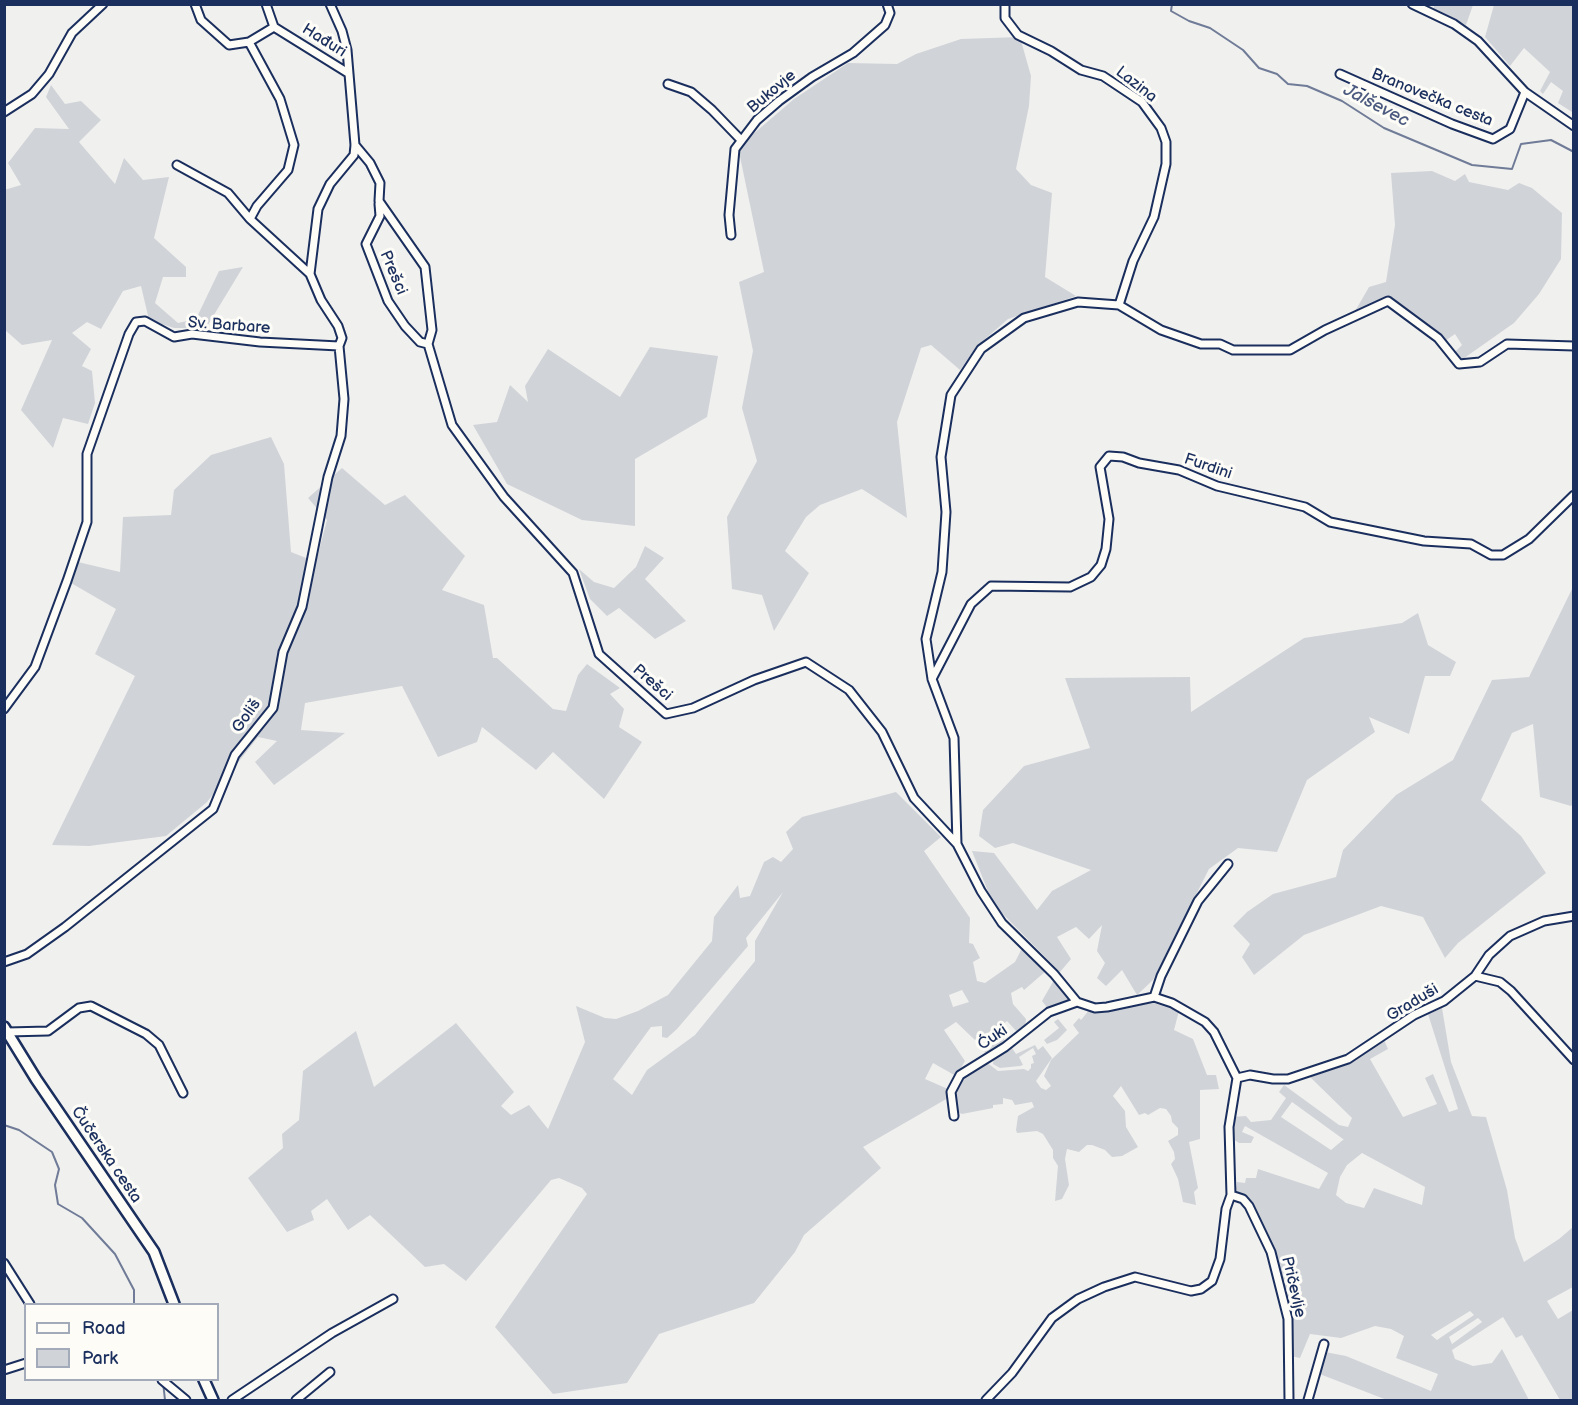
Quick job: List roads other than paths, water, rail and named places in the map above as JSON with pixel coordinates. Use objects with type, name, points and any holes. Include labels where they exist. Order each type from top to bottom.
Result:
[{"type":"street","points":[[4,112],[32,94],[49,74],[72,33],[103,4]]},
{"type":"street","points":[[195,4],[201,20],[229,45],[249,42],[274,27],[266,4]]},
{"type":"street","points":[[310,274],[318,209],[330,184],[354,155],[355,144],[347,50],[342,31],[330,4]]},
{"type":"street","name":"Bukovje","points":[[731,235],[729,215],[735,149],[741,140],[757,120],[779,101],[812,77],[853,53],[885,25],[890,13],[887,4]]},
{"type":"street","name":"Lazina","points":[[1005,4],[1005,18],[1018,35],[1051,51],[1081,70],[1103,76],[1142,102],[1157,119],[1164,135],[1166,164],[1154,218],[1133,261],[1119,305]]},
{"type":"street","points":[[1412,4],[1454,24],[1478,41],[1525,92],[1574,126]]},
{"type":"street","name":"Hađuri","points":[[274,27],[348,73]]},
{"type":"street","points":[[249,42],[280,99],[294,145],[288,170],[257,206],[250,219]]},
{"type":"street","name":"Branovečka cesta","points":[[1340,74],[1452,124],[1493,139],[1510,129],[1525,92]]},
{"type":"street","points":[[668,84],[691,92],[741,140]]},
{"type":"street","name":"Prešci","points":[[355,144],[370,163],[380,183],[380,216],[366,244],[388,301],[405,326],[420,342],[428,344]]},
{"type":"street","points":[[177,165],[228,193],[250,219],[310,274],[321,300],[338,326],[342,338],[339,346]]},
{"type":"street","name":"Prešci","points":[[379,201],[425,267],[432,330],[428,344],[452,425],[504,497],[573,573],[599,654],[666,714],[693,708],[754,680],[806,662],[849,690],[882,732],[914,798],[957,844]]},
{"type":"street","points":[[986,1401],[1012,1373],[1052,1318],[1078,1299],[1104,1287],[1135,1277],[1178,1290],[1191,1291],[1207,1285],[1215,1274],[1220,1259],[1226,1209],[1231,1195],[1229,1127],[1237,1078],[1214,1032],[1205,1022],[1172,1003],[1154,997],[1095,1008],[1077,1002],[1054,974],[1002,923],[957,844],[954,738],[932,679],[926,639],[942,572],[946,512],[941,457],[951,395],[981,349],[1024,318],[1078,302],[1119,305],[1161,330],[1202,344],[1220,344],[1233,350],[1290,350],[1325,330],[1388,301],[1437,338],[1459,364],[1480,362],[1507,344],[1574,346]]},
{"type":"street","name":"Sv. Barbare","points":[[4,709],[35,667],[67,581],[87,522],[87,454],[129,334],[136,322],[146,321],[174,337],[192,334],[260,342],[339,346]]},
{"type":"street","name":"Goliš","points":[[4,962],[27,954],[65,927],[213,809],[236,755],[273,708],[283,652],[302,607],[328,477],[342,428],[344,399],[339,346]]},
{"type":"street","name":"Furdini","points":[[932,679],[971,604],[991,586],[1070,587],[1091,578],[1101,565],[1106,549],[1109,519],[1100,467],[1109,456],[1179,470],[1216,486],[1305,507],[1330,522],[1424,541],[1471,544],[1491,555],[1503,555],[1528,539],[1574,495]]},
{"type":"street","points":[[1154,997],[1161,976],[1198,901],[1228,864]]},
{"type":"street","name":"Graduši","points":[[1237,1078],[1250,1075],[1288,1079],[1348,1059],[1414,1015],[1443,1001],[1475,976],[1489,955],[1510,936],[1545,921],[1574,916]]},
{"type":"street","points":[[1475,976],[1500,982],[1511,991],[1574,1060]]},
{"type":"street","name":"Ćuki","points":[[954,1116],[951,1092],[960,1075],[999,1052],[1049,1012],[1077,1002]]},
{"type":"street","points":[[6,1029],[48,1031],[79,1008],[91,1006],[146,1034],[159,1045],[183,1093]]},
{"type":"street","name":"Čučerska cesta","points":[[6,1029],[154,1252],[173,1303]]},
{"type":"street","name":"Pričevlje","points":[[1231,1195],[1250,1206],[1271,1252],[1288,1319],[1289,1401]]},
{"type":"street","points":[[4,1263],[29,1303]]},
{"type":"street","points":[[232,1401],[332,1333],[393,1299]]},
{"type":"street","points":[[1308,1401],[1324,1344]]},
{"type":"street","points":[[4,1370],[24,1365]]},
{"type":"street","points":[[296,1401],[330,1372]]},
{"type":"street","points":[[163,1381],[186,1401]]},
{"type":"street","points":[[204,1381],[213,1401]]},
{"type":"waterway","name":"Jalševec","points":[[1172,4],[1171,11],[1189,21],[1210,28],[1243,50],[1259,68],[1277,74],[1288,84],[1307,86],[1342,101],[1384,128],[1472,165],[1512,169],[1521,144],[1551,140],[1574,152]]},
{"type":"waterway","points":[[4,1125],[19,1130],[52,1152],[59,1169],[55,1185],[58,1204],[82,1218],[115,1254],[134,1290],[134,1303]]},
{"type":"waterway","points":[[163,1382],[165,1400]]}]
